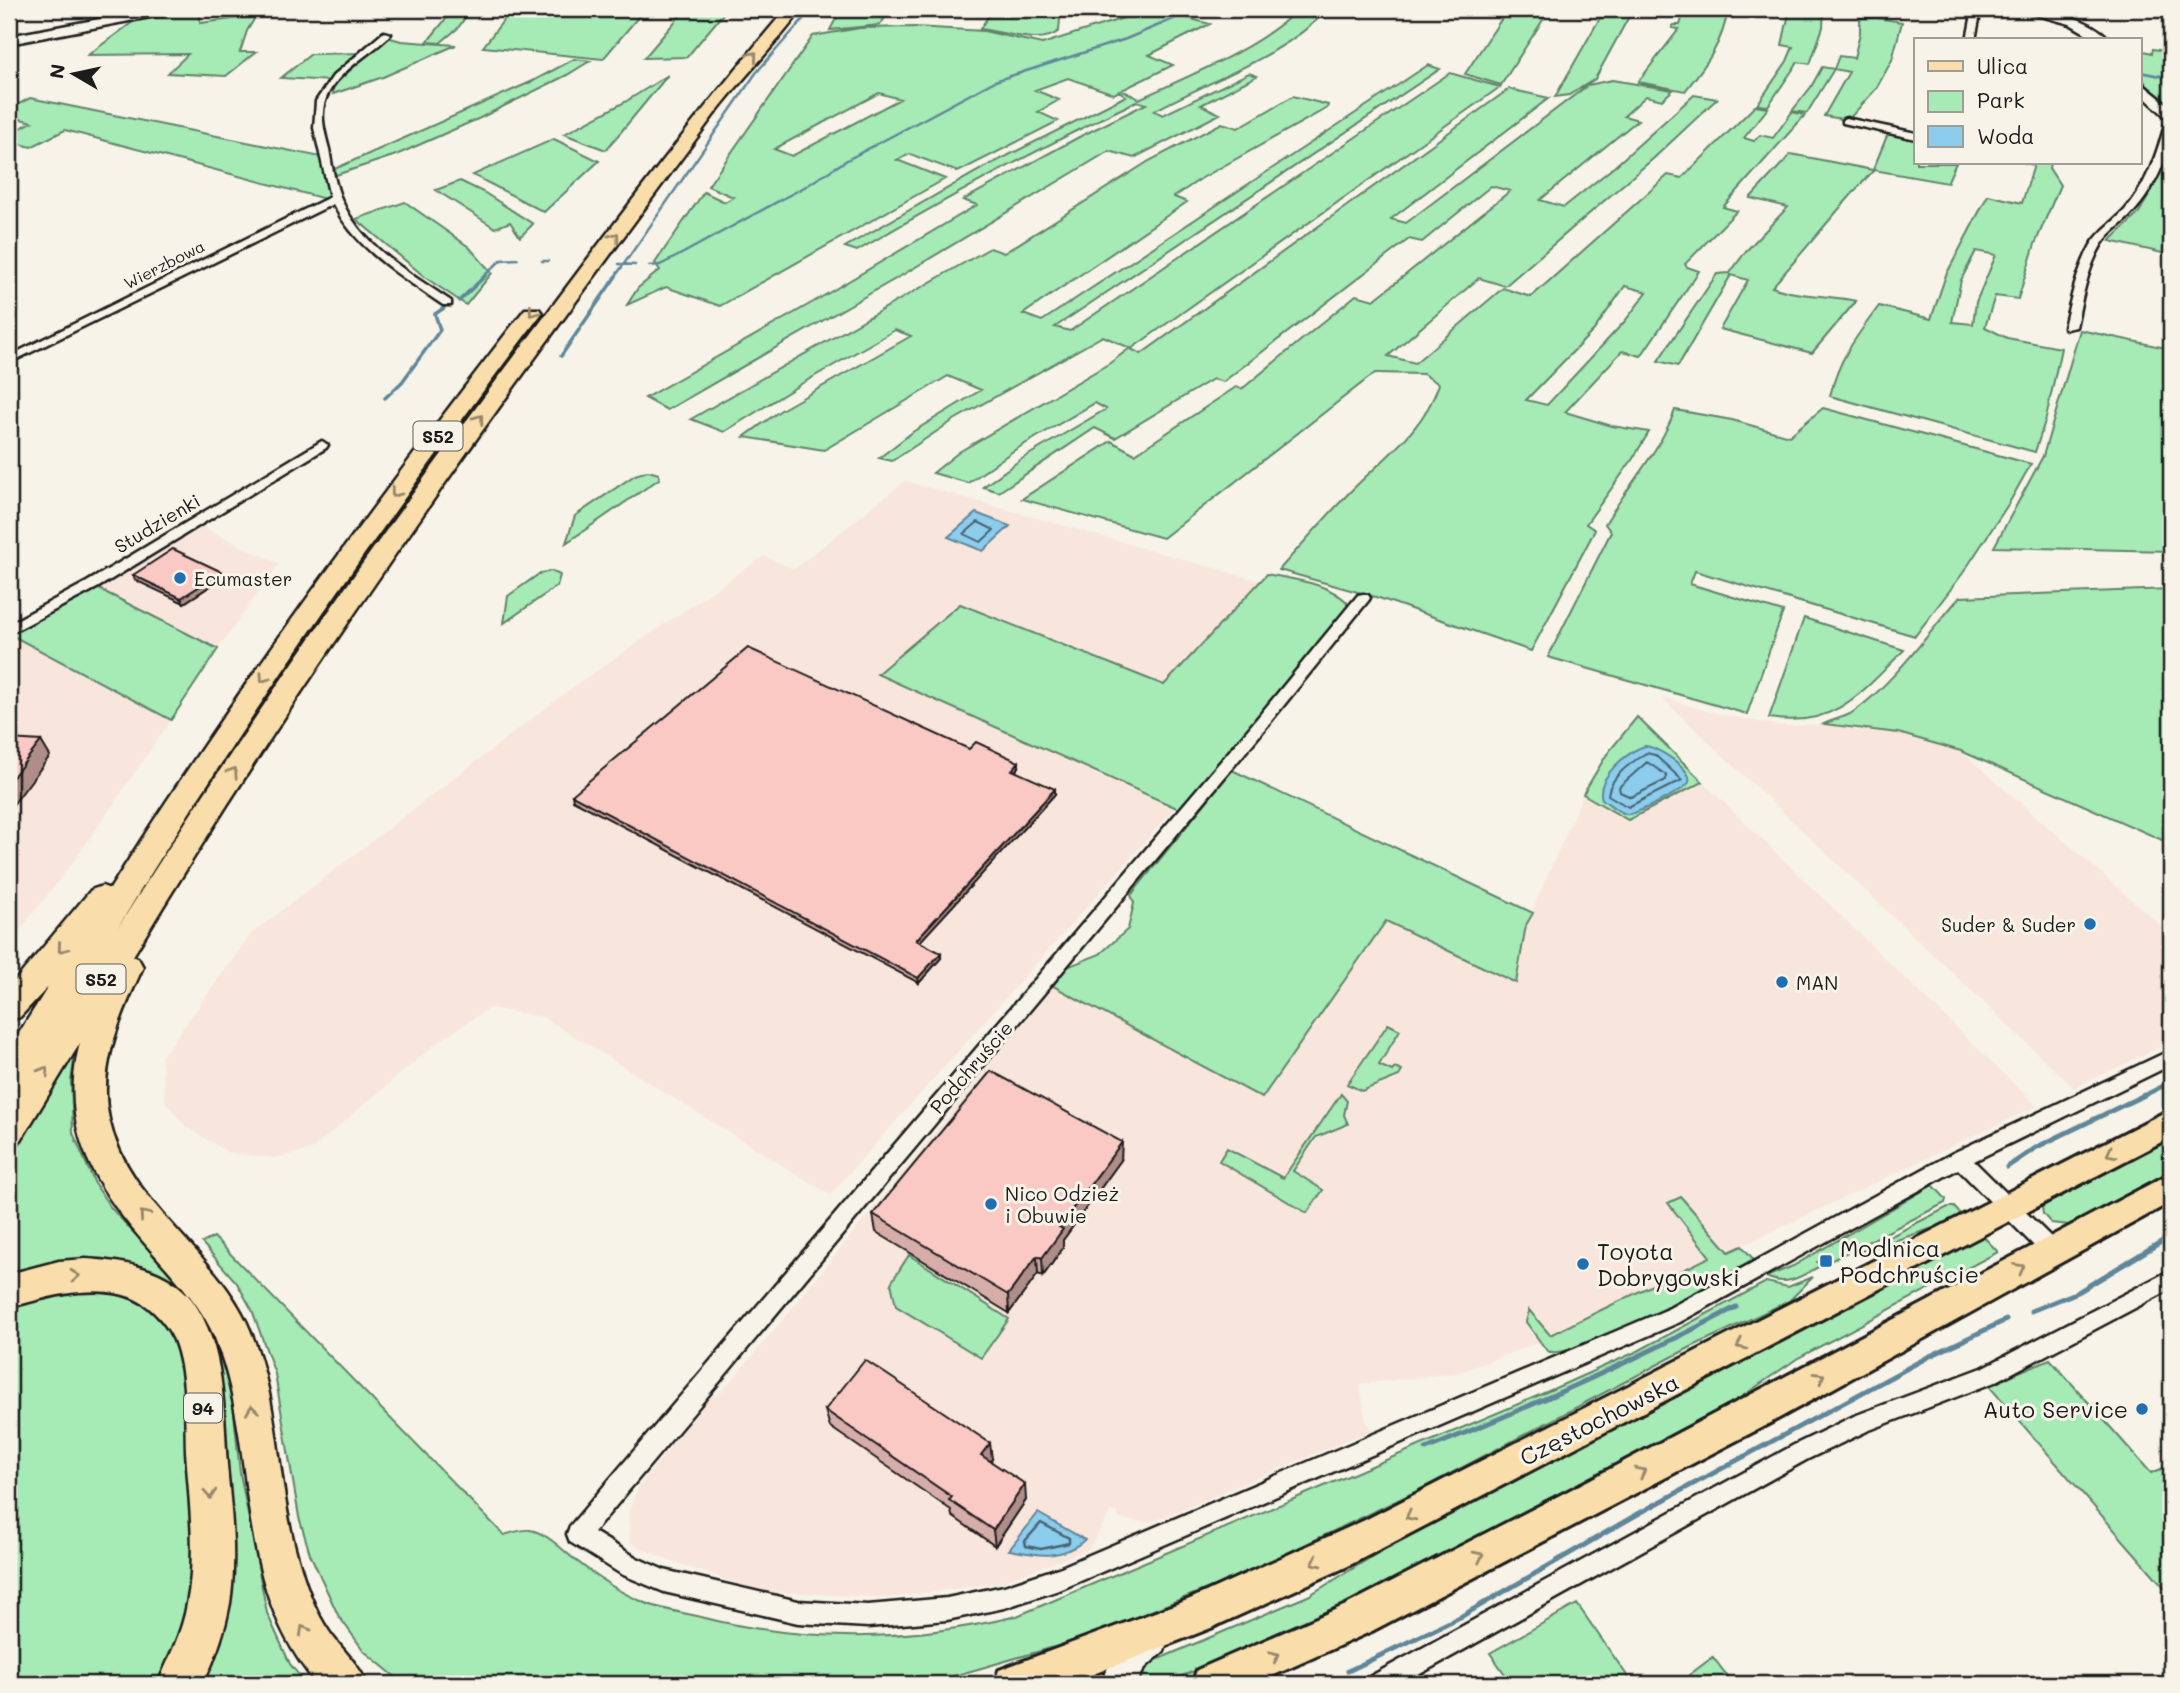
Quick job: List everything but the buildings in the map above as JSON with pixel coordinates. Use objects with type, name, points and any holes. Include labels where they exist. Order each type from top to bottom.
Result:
[{"type":"highway","points":[[761,22],[774,9]]},
{"type":"highway","name":"S52","points":[[9,1130],[181,825],[444,465],[713,105],[794,9]]},
{"type":"highway","name":"S52","points":[[9,1077],[181,825],[382,511],[725,64]]},
{"type":"highway","points":[[9,1008],[181,825]]},
{"type":"highway","points":[[181,825],[110,1003],[92,1061],[89,1082],[91,1120],[111,1174],[200,1281],[231,1330],[250,1397],[267,1515],[280,1574],[309,1639],[345,1684]]},
{"type":"highway","name":"94","points":[[9,1292],[66,1276],[104,1275],[121,1278],[167,1300],[177,1310],[190,1332],[201,1372],[213,1572],[209,1611],[202,1638],[180,1684]]},
{"type":"main road","name":"Częstochowska","points":[[1013,1684],[1169,1628],[1378,1533],[2171,1122]]},
{"type":"main road","points":[[1212,1684],[1359,1618],[1760,1410],[2171,1186]]},
{"type":"street","points":[[9,40],[171,9]]},
{"type":"street","points":[[1971,38],[1977,9]]},
{"type":"street","points":[[2021,9],[2074,21],[2102,38]]},
{"type":"street","points":[[387,34],[334,81],[323,95],[316,115],[335,199],[349,221],[368,242],[410,278],[447,303]]},
{"type":"street","points":[[2142,88],[2171,114]]},
{"type":"street","points":[[1846,121],[1914,136]]},
{"type":"street","points":[[2070,327],[2085,272],[2097,244],[2129,211],[2149,183],[2162,154],[2171,122]]},
{"type":"street","name":"Wierzbowa","points":[[9,360],[222,252],[335,199]]},
{"type":"street","name":"Studzienki","points":[[9,631],[322,445]]},
{"type":"street","name":"Podchruście","points":[[1363,598],[1254,732],[578,1534],[629,1566],[664,1581],[798,1612],[868,1616],[947,1609],[1004,1597],[1062,1578],[1673,1316],[1960,1159]]},
{"type":"street","points":[[2051,1250],[2010,1206],[1960,1159],[2171,1057]]},
{"type":"street","points":[[1379,1684],[1801,1452],[1861,1423],[1988,1375],[2171,1279]]},
{"type":"street","points":[[1118,1684],[1133,1656],[1169,1628]]},
{"type":"shaded area","points":[[905,481],[1260,581],[1164,685],[960,604],[877,673],[1174,809],[830,1195],[543,1017],[489,1008],[434,1045],[311,1150],[275,1158],[229,1153],[186,1127],[166,1103],[161,1058],[251,934],[573,687],[764,556],[794,569]]},
{"type":"shaded area","points":[[196,524],[279,564],[218,649],[93,586]]},
{"type":"shaded area","points":[[9,634],[171,720],[75,860],[9,944]]},
{"type":"shaded area","points":[[1663,699],[1709,712],[1765,723],[1787,726],[1859,726],[1898,733],[1961,751],[2171,934],[2171,1042],[2074,1088]]},
{"type":"shaded area","points":[[1703,782],[2037,1106],[1540,1342],[1457,1373],[1360,1384],[1366,1421],[1372,1430],[1154,1521],[1119,1519],[1118,1512],[1111,1511],[1088,1550],[998,1583],[889,1598],[760,1591],[667,1560],[630,1543],[628,1513],[639,1486],[712,1394],[718,1396],[781,1322],[1053,986],[1262,1098],[1386,921],[1516,982],[1526,925],[1583,794],[1629,820]]},
{"type":"green space","points":[[200,9],[200,23],[256,16],[247,31],[240,52],[256,52],[226,76],[168,73],[188,54],[88,55],[141,16]]},
{"type":"green space","points":[[271,9],[278,13],[256,16],[259,11]]},
{"type":"green space","points":[[454,9],[471,9],[458,28],[440,43],[427,42]]},
{"type":"green space","points":[[512,9],[645,9],[603,59],[483,47]]},
{"type":"green space","points":[[706,9],[727,9],[687,57],[644,58],[683,12],[703,12]]},
{"type":"green space","points":[[841,9],[891,9],[880,25],[830,30]]},
{"type":"green space","points":[[993,9],[1066,9],[1060,19],[1059,31],[1051,36],[1031,38],[980,29]]},
{"type":"green space","points":[[1152,9],[1198,9],[1183,17],[1210,24],[1149,55],[1173,65],[1122,90],[1139,99],[1243,49],[1282,24],[1299,9],[1328,9],[1290,41],[1268,54],[1154,111],[1163,115],[1249,73],[1257,76],[1201,105],[1220,114],[1134,158],[1109,151],[904,274],[667,410],[645,398],[977,205],[963,200],[1146,104],[1137,101],[1066,136],[857,251],[845,247],[985,167],[1126,96],[1119,91],[1114,94],[1068,78],[1035,90],[1059,100],[1038,112],[1058,121],[958,172],[910,154],[897,160],[945,179],[720,306],[666,287],[627,305],[638,288],[660,270],[655,263],[704,192],[725,202],[733,197],[708,186],[813,36],[860,28],[915,27],[984,31],[1042,44]],"holes":[[[879,93],[900,99],[792,156],[774,149]]]},
{"type":"green space","points":[[1508,9],[1550,9],[1501,85],[1465,74]]},
{"type":"green space","points":[[1605,9],[1633,9],[1595,79],[1569,95],[1555,97]]},
{"type":"green space","points":[[1685,9],[1728,9],[1718,43],[1707,63],[1685,91],[1638,82],[1679,29],[1672,28],[1673,25],[1680,25]]},
{"type":"green space","points":[[1790,9],[1824,9],[1823,27],[1810,64],[1798,62],[1768,106],[1757,105],[1787,61],[1793,47],[1782,45]]},
{"type":"green space","points":[[1860,18],[1902,22],[1892,60],[1876,89],[1848,120],[1824,116],[1849,72],[1834,69],[1839,56],[1854,58],[1860,33]]},
{"type":"green space","points":[[387,37],[401,41],[456,45],[383,77],[333,94],[333,86]]},
{"type":"green space","points":[[2153,49],[2171,52],[2171,104],[2149,87],[2142,77],[2142,50],[2152,53]]},
{"type":"green space","points":[[364,53],[331,81],[281,78],[311,54]]},
{"type":"green space","points":[[574,59],[590,61],[480,118],[396,155],[333,176],[330,171],[533,81]]},
{"type":"green space","points":[[1428,65],[1440,69],[1055,327],[1070,331],[1450,73],[1500,87],[1131,349],[1141,354],[1509,89],[1549,98],[1391,219],[1406,223],[1588,85],[1612,80],[1673,90],[1662,100],[1646,96],[1624,116],[1638,120],[1540,200],[1564,207],[1614,167],[1694,95],[1717,99],[1654,158],[1505,286],[1479,278],[1388,356],[1415,363],[1503,288],[1531,297],[1668,175],[1682,178],[1755,106],[1768,108],[1744,138],[1754,141],[1760,135],[1773,138],[1792,112],[1805,115],[1723,207],[1737,211],[1685,264],[1699,271],[1641,356],[1622,351],[1565,412],[1612,426],[1649,432],[1586,524],[1595,530],[1531,651],[1379,598],[1279,570],[1423,417],[1439,384],[1423,374],[1375,373],[1163,538],[1022,499],[1111,441],[1135,454],[1236,387],[1242,389],[1356,295],[1374,300],[1510,191],[1491,186],[1422,242],[1409,239],[1223,382],[1213,379],[1115,438],[1095,428],[999,492],[983,487],[1020,460],[1106,409],[1095,403],[1013,451],[968,483],[933,473],[959,452],[1110,363],[1130,348],[1103,336],[954,420],[892,461],[879,458],[914,431],[981,390],[948,376],[824,450],[744,437],[781,410],[911,336],[895,330],[724,432],[691,419],[990,248],[1004,253],[1149,161],[1222,123],[1238,128],[1293,96],[1328,105],[1174,197],[1187,202],[1023,314],[1042,321]],"holes":[[[1625,286],[1647,292],[1625,321],[1547,405],[1526,400],[1594,330]]]},
{"type":"green space","points":[[1822,67],[1834,69],[1807,113],[1792,111],[1811,87]]},
{"type":"green space","points":[[668,75],[606,150],[564,134],[625,102]]},
{"type":"green space","points":[[30,98],[321,157],[329,200],[65,130],[31,147],[9,141],[9,134],[32,122],[9,116],[9,109]]},
{"type":"green space","points":[[1889,131],[1914,137],[1914,164],[1956,164],[1947,183],[1874,170],[1772,287],[1793,293],[1856,301],[1812,353],[1720,329],[1748,280],[1731,275],[1678,366],[1658,361],[1717,274],[1730,273],[1746,251],[1788,207],[1750,198],[1791,154],[1873,170]]},
{"type":"green space","points":[[2171,134],[2171,255],[2110,241],[2138,214],[2151,192]]},
{"type":"green space","points":[[554,139],[599,161],[544,212],[473,175]]},
{"type":"green space","points":[[2030,164],[2050,164],[2049,168],[2060,185],[2035,244],[2018,299],[1995,296],[1985,327],[2007,338],[2061,348],[2046,418],[2035,452],[1830,396],[1843,359],[1879,306],[1931,319],[1946,275],[1988,195],[2022,203],[2034,165]],"holes":[[[1976,251],[1996,255],[1976,302],[1973,324],[1952,322],[1961,280]]]},
{"type":"green space","points":[[460,181],[485,193],[533,224],[520,237],[510,222],[495,228],[436,190]]},
{"type":"green space","points":[[405,202],[469,247],[492,273],[466,305],[426,278],[356,219]]},
{"type":"green space","points":[[2080,330],[2171,349],[2171,551],[1994,547],[2043,456]]},
{"type":"green space","points":[[1823,408],[2031,464],[1963,573],[1915,636],[1695,571],[1690,584],[1783,612],[1747,714],[1548,657],[1611,532],[1605,524],[1652,455],[1675,410],[1732,420],[1789,436]]},
{"type":"green space","points":[[648,471],[659,474],[659,479],[566,543],[575,516],[635,475]]},
{"type":"green space","points":[[551,571],[560,575],[557,586],[504,623],[508,596],[539,574]]},
{"type":"green space","points":[[1267,574],[1309,583],[1339,595],[1347,602],[1347,614],[1179,809],[877,674],[960,604],[1164,685]]},
{"type":"green space","points":[[93,586],[218,649],[171,720],[9,634]]},
{"type":"green space","points":[[2171,589],[2171,844],[1961,751],[1898,733],[1824,724],[1850,714],[1879,691],[1960,597]]},
{"type":"green space","points":[[1804,618],[1904,650],[1846,704],[1812,718],[1769,718]]},
{"type":"green space","points":[[1637,717],[1703,782],[1628,820],[1583,794],[1607,754]]},
{"type":"green space","points":[[1232,770],[1533,913],[1526,925],[1516,983],[1386,921],[1262,1098],[1053,986],[1067,967],[1100,954],[1128,929],[1134,903],[1131,895]]},
{"type":"green space","points":[[1388,1024],[1400,1030],[1379,1065],[1392,1071],[1395,1068],[1402,1071],[1399,1076],[1362,1091],[1347,1084]]},
{"type":"green space","points":[[75,1053],[71,1081],[73,1133],[95,1184],[111,1208],[157,1252],[212,1318],[232,1394],[240,1473],[267,1613],[290,1664],[306,1684],[194,1684],[204,1666],[192,1305],[26,1272],[9,1278],[9,1162]]},
{"type":"green space","points":[[1341,1094],[1347,1101],[1344,1115],[1348,1124],[1316,1137],[1293,1171],[1323,1190],[1307,1213],[1219,1161],[1227,1148],[1283,1178]]},
{"type":"green space","points":[[2171,1136],[2171,1171],[2069,1225],[2051,1223],[2043,1214],[2042,1207],[2045,1202]]},
{"type":"green space","points":[[1933,1185],[1946,1199],[1945,1203],[1828,1262],[1824,1258],[1817,1262],[1820,1266],[1800,1277],[1781,1281],[1766,1277],[1793,1266]]},
{"type":"green space","points":[[1681,1197],[1729,1252],[1742,1246],[1754,1260],[1617,1332],[1563,1351],[1547,1351],[1526,1322],[1529,1310],[1550,1335],[1710,1257],[1668,1203]]},
{"type":"green space","points":[[1948,1207],[1954,1207],[1964,1218],[1860,1252]]},
{"type":"green space","points":[[1982,1235],[1998,1252],[1798,1358],[1728,1406],[1372,1593],[1307,1624],[1163,1684],[1130,1684],[1143,1668],[1154,1661],[1308,1596],[1399,1540]]},
{"type":"green space","points":[[214,1237],[504,1535],[527,1530],[537,1532],[608,1584],[648,1604],[737,1625],[817,1635],[897,1635],[977,1625],[1017,1616],[1535,1397],[1638,1351],[1766,1282],[1788,1287],[1813,1277],[1789,1301],[1691,1347],[1425,1487],[1242,1575],[1075,1641],[926,1684],[404,1684],[364,1651],[338,1615],[310,1554],[299,1517],[275,1374],[252,1310],[237,1283],[202,1243]]},
{"type":"green space","points":[[909,1255],[1009,1319],[981,1358],[896,1306],[891,1283]]},
{"type":"green space","points":[[62,1289],[123,1290],[159,1312],[177,1337],[190,1413],[198,1555],[173,1672],[164,1684],[9,1684],[9,1303],[30,1295]]},
{"type":"green space","points":[[2050,1359],[2151,1473],[2171,1465],[2171,1595],[1988,1385]]},
{"type":"green space","points":[[1577,1604],[1633,1684],[1512,1684],[1490,1653]]},
{"type":"green space","points":[[1713,1657],[1733,1684],[1695,1684],[1689,1675]]},
{"type":"water","points":[[976,513],[1010,526],[983,551],[948,537]]},
{"type":"water","points":[[1645,746],[1665,754],[1680,765],[1689,777],[1689,782],[1660,801],[1626,814],[1602,799],[1603,783],[1614,767]]},
{"type":"water","points":[[1038,1513],[1085,1540],[1058,1554],[1030,1554],[1009,1550]]},
{"type":"waterway","points":[[624,264],[756,73],[812,9]]},
{"type":"waterway","points":[[649,266],[660,265],[676,257],[808,185],[847,160],[995,81],[1126,39],[1197,9]]},
{"type":"waterway","points":[[2142,72],[2171,78]]},
{"type":"waterway","points":[[483,277],[501,260],[518,259]]},
{"type":"waterway","points":[[542,261],[548,261]]},
{"type":"waterway","points":[[619,264],[624,264]]},
{"type":"waterway","points":[[615,277],[624,264]]},
{"type":"waterway","points":[[624,264],[635,265]]},
{"type":"waterway","points":[[459,301],[485,276]]},
{"type":"waterway","points":[[561,356],[616,276]]},
{"type":"waterway","points":[[385,398],[402,382],[440,330],[435,314],[444,308]]},
{"type":"waterway","points":[[2141,1097],[2171,1082]]},
{"type":"waterway","points":[[2007,1167],[2037,1147],[2144,1095]]},
{"type":"waterway","points":[[2031,1311],[2078,1292],[2171,1236]]},
{"type":"waterway","points":[[1426,1449],[1583,1382],[1736,1307]]},
{"type":"waterway","points":[[1348,1671],[1462,1616],[1636,1515],[1928,1357],[2006,1320]]},
{"type":"place","name":"Ecumaster","points":[[180,578]]},
{"type":"place","name":"Suder & Suder","points":[[2090,924]]},
{"type":"place","name":"MAN","points":[[1782,982]]},
{"type":"place","name":"Nico Odzież i Obuwie","points":[[991,1204]]},
{"type":"place","name":"Modlnica Podchruście","points":[[1826,1261]]},
{"type":"place","name":"Toyota Dobrygowski","points":[[1583,1264]]},
{"type":"place","name":"Auto Service","points":[[2142,1409]]}]
